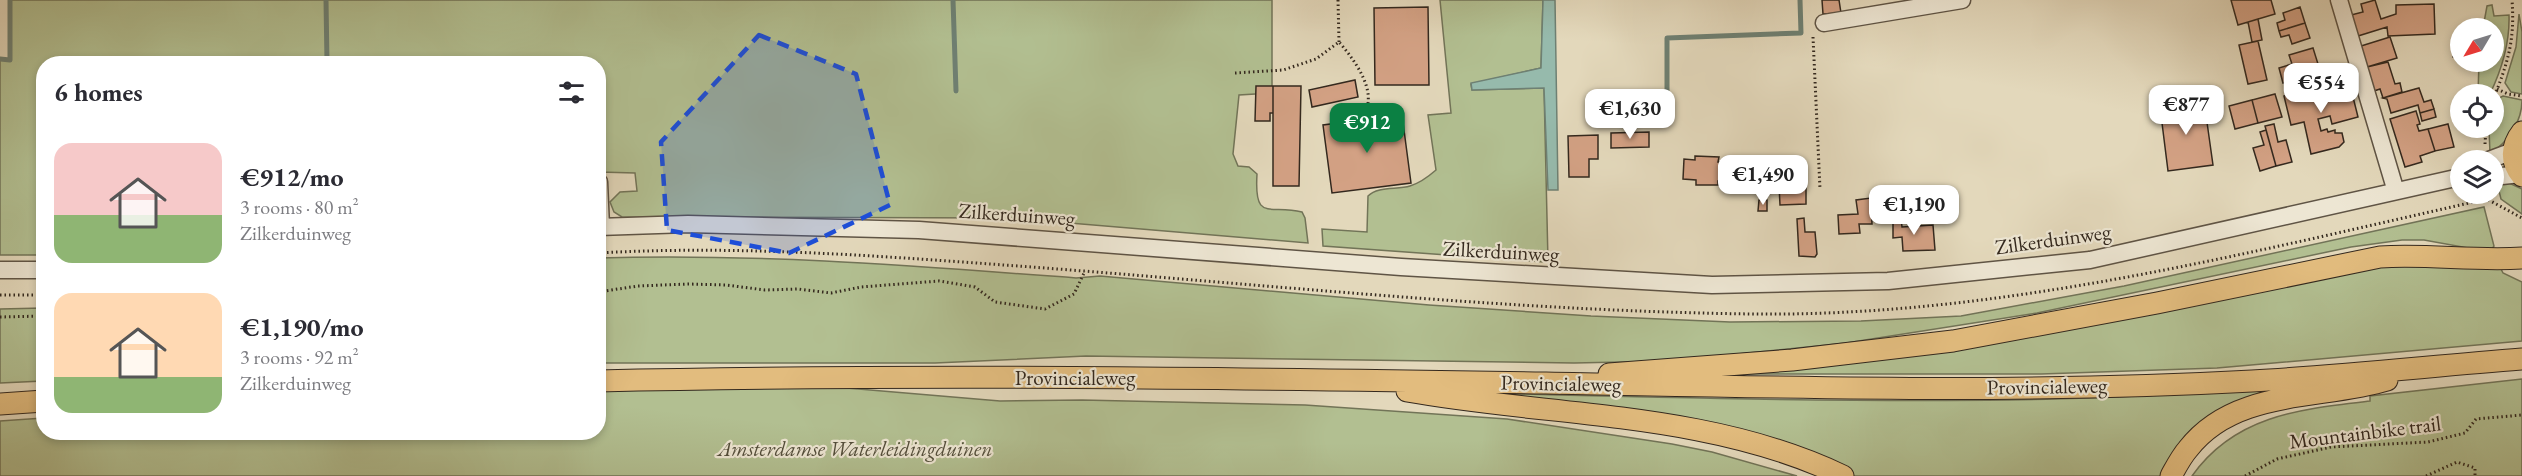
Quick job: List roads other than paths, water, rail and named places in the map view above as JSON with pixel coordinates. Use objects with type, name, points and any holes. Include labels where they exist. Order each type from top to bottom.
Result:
[{"type":"main road","points":[[2518,141],[2514,163],[2521,175]]},
{"type":"main road","points":[[1550,383],[1629,371],[1749,364],[1953,341],[2146,305],[2380,257],[2413,255],[2484,260],[2522,258]]},
{"type":"main road","name":"Provincialeweg","points":[[606,381],[794,376],[1998,387],[2252,381],[2522,359]]},
{"type":"main road","points":[[2171,476],[2188,448],[2201,435],[2237,412],[2266,402],[2300,395],[2367,386],[2430,366]]},
{"type":"main road","points":[[1345,380],[1458,400],[1709,432],[1769,447],[1843,476]]},
{"type":"main road","points":[[0,404],[36,402]]},
{"type":"street","points":[[1824,23],[1962,0]]},
{"type":"street","points":[[2338,0],[2394,185],[2392,192]]},
{"type":"street","points":[[2504,150],[2518,141]]},
{"type":"street","points":[[2504,176],[2521,175]]},
{"type":"street","name":"Zilkerduinweg","points":[[606,227],[688,224],[919,230],[1401,267],[1712,285],[1888,281],[2090,260],[2450,178]]},
{"type":"street","points":[[0,270],[36,270]]},
{"type":"waterway","points":[[0,59],[10,60],[10,0]]},
{"type":"waterway","points":[[326,0],[327,56]]},
{"type":"waterway","points":[[953,0],[956,91]]},
{"type":"waterway","points":[[1667,123],[1667,38],[1801,33],[1800,0]]},
{"type":"park label","name":"Amsterdamse Waterleidingduinen","points":[[855,448]]}]
